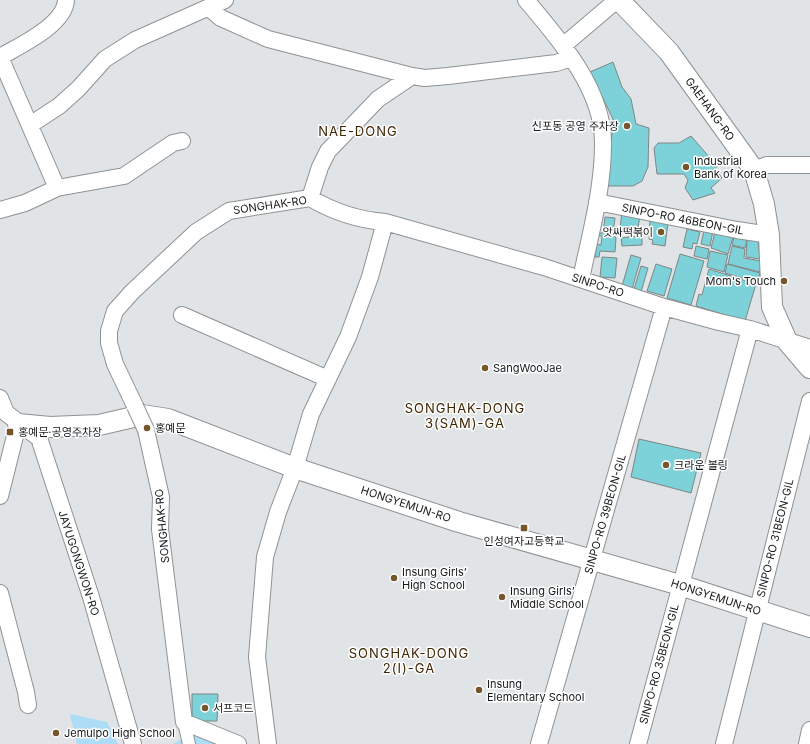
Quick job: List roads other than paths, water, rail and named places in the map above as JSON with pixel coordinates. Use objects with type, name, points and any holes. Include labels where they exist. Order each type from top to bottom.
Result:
[{"type":"street","points":[[30,125],[59,106],[78,89],[93,70],[105,59],[135,40],[225,0]]},
{"type":"street","points":[[526,0],[568,52],[592,95],[600,118],[603,144],[597,202],[581,279]]},
{"type":"street","points":[[209,8],[221,18],[268,39],[425,78],[556,63],[618,0]]},
{"type":"street","name":"GAEHANG-RO","points":[[618,0],[669,52],[754,170],[764,204],[769,235],[772,307],[787,340],[810,368]]},
{"type":"street","points":[[57,188],[0,57],[52,25],[60,17],[66,3]]},
{"type":"street","points":[[310,198],[320,167],[328,151],[378,100],[412,76]]},
{"type":"street","points":[[0,210],[25,202],[57,188],[124,176],[173,143],[182,141]]},
{"type":"street","points":[[754,170],[766,165],[810,165]]},
{"type":"street","name":"SONGHAK-RO","points":[[184,722],[160,529],[161,497],[146,430],[116,364],[109,343],[109,331],[115,311],[132,292],[196,232],[229,212],[310,198],[329,210],[368,221],[386,222]]},
{"type":"street","name":"SINPO-RO 46BEON-GIL","points":[[597,202],[730,229],[769,235]]},
{"type":"street","points":[[268,744],[258,657],[265,557],[278,512],[295,468],[311,414],[348,337],[367,284],[386,222]]},
{"type":"street","name":"SINPO-RO","points":[[386,222],[581,279],[664,306],[719,322],[750,329],[810,348]]},
{"type":"street","name":"SINPO-RO 39BEON-GIL","points":[[540,744],[664,306]]},
{"type":"street","points":[[182,315],[328,379]]},
{"type":"street","name":"SINPO-RO 35BEON-GIL","points":[[638,744],[750,329]]},
{"type":"street","name":"JAYUGONGWON-RO","points":[[0,398],[9,423],[39,438],[91,597],[133,744]]},
{"type":"street","name":"SINPO-RO 31BEON-GIL","points":[[724,744],[756,611],[810,401]]},
{"type":"street","name":"HONGYEMUN-RO","points":[[9,423],[50,427],[99,425],[142,415],[168,419],[295,468],[459,522],[680,585],[756,611],[810,627]]},
{"type":"street","points":[[1,491],[9,423]]},
{"type":"street","points":[[0,593],[26,692],[28,705]]},
{"type":"street","points":[[184,722],[189,744]]},
{"type":"street","points":[[184,722],[238,744]]},
{"type":"street","points":[[806,744],[810,730]]},
{"type":"place","name":"신포동 공영 주차장","points":[[627,126]]},
{"type":"place","name":"Industrial Bank of Korea","points":[[686,167]]},
{"type":"place","name":"앗싸떡볶이","points":[[661,232]]},
{"type":"place","name":"Mom's Touch","points":[[784,281]]},
{"type":"place","name":"SangWooJae","points":[[485,368]]},
{"type":"place","name":"홍예문","points":[[147,428]]},
{"type":"place","name":"홍예문·공영주차장","points":[[10,432]]},
{"type":"place","name":"크라운 볼링","points":[[666,465]]},
{"type":"place","name":"인성여자고등학교","points":[[524,528]]},
{"type":"place","name":"Insung Girls’ High School","points":[[394,578]]},
{"type":"place","name":"Insung Girls’ Middle School","points":[[502,597]]},
{"type":"place","name":"Insung Elementary School","points":[[479,690]]},
{"type":"place","name":"서프코드","points":[[205,708]]},
{"type":"place","name":"Jemulpo High School","points":[[56,733]]},
{"type":"district","name":"NAE-DONG","points":[[358,131]]},
{"type":"district","name":"SONGHAK-DONG 3(SAM)-GA","points":[[465,416]]},
{"type":"district","name":"SONGHAK-DONG 2(I)-GA","points":[[409,660]]}]
